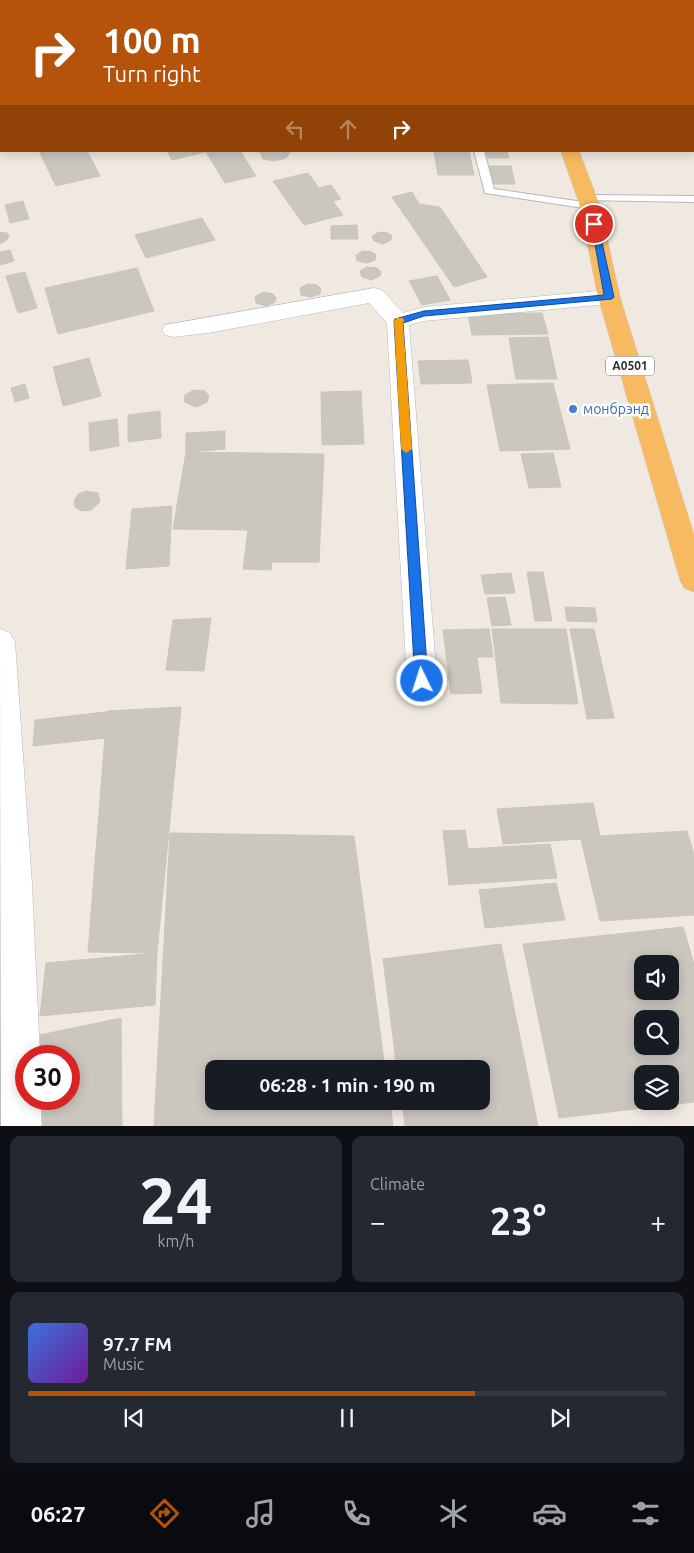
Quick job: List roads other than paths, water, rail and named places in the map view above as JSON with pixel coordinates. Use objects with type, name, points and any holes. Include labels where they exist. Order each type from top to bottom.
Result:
[{"type":"highway","name":"A0501","points":[[570,152],[589,202],[609,297],[694,580]]},
{"type":"street","points":[[173,330],[208,326],[374,295],[398,321],[422,681]]},
{"type":"street","points":[[398,321],[424,314],[609,297]]},
{"type":"street","points":[[0,642],[13,838],[21,1020],[22,1126]]},
{"type":"lane","points":[[479,152],[489,191],[589,202],[694,199]]},
{"type":"place","name":"монбрэнд","points":[[573,409]]}]
